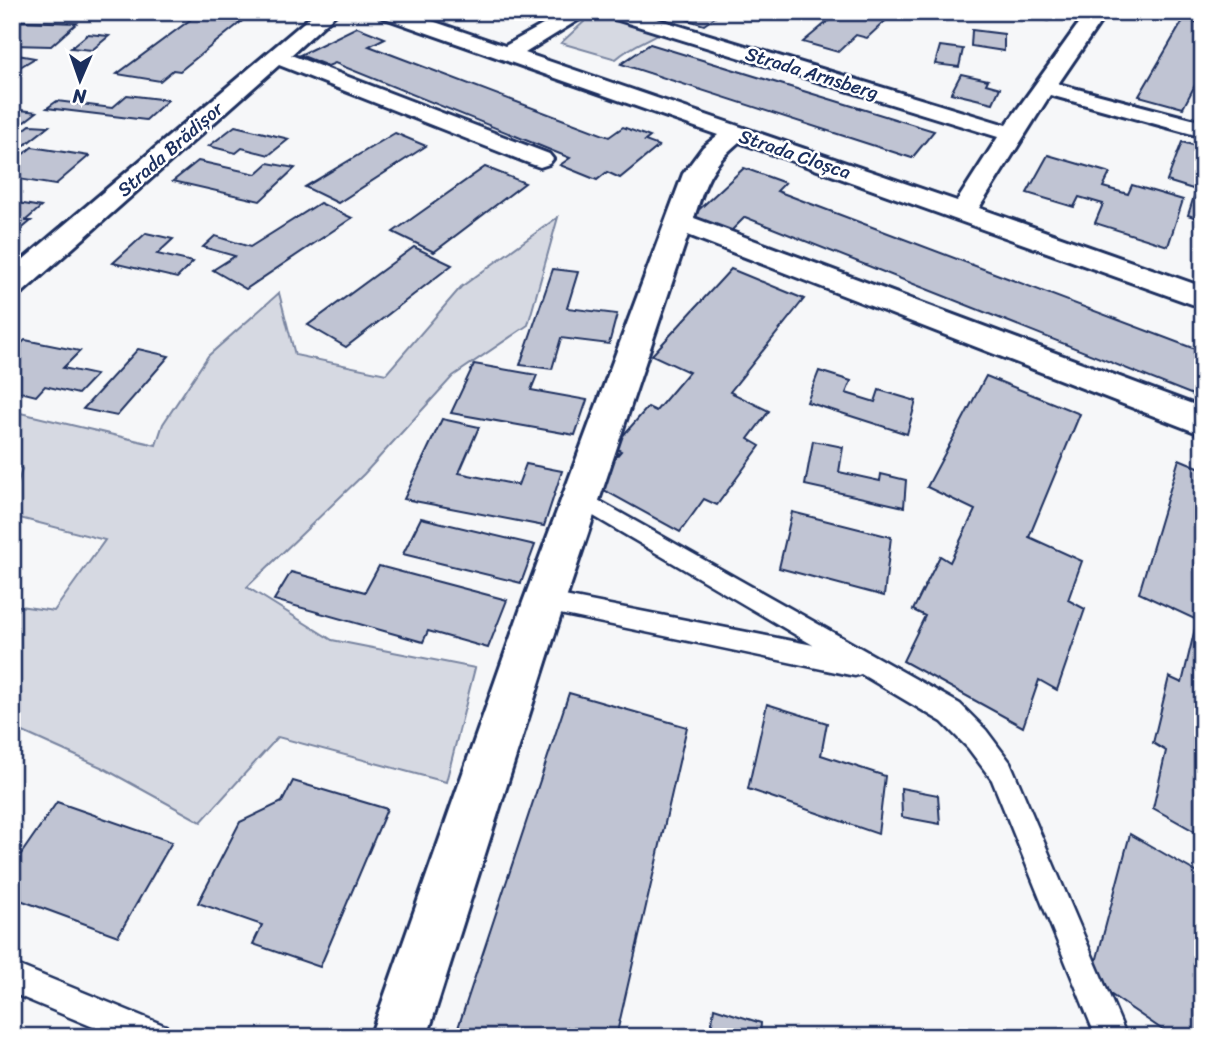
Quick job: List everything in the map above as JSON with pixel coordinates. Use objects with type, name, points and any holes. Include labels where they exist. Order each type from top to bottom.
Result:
[{"type":"street","name":"Strada Brădișor","points":[[12,285],[328,12]]},
{"type":"street","name":"Strada Cloșca","points":[[386,12],[1203,298]]},
{"type":"street","points":[[507,54],[581,12]]},
{"type":"street","name":"Strada Arnsberg","points":[[611,12],[1012,134]]},
{"type":"street","points":[[963,212],[1012,134],[1097,12]]},
{"type":"street","points":[[276,57],[540,159]]},
{"type":"street","points":[[1045,87],[1203,130]]},
{"type":"street","points":[[398,1037],[544,602],[696,174],[712,152],[735,133]]},
{"type":"street","points":[[679,222],[1203,422]]},
{"type":"lane","points":[[580,498],[951,713],[977,739],[1001,771],[1112,1037]]},
{"type":"lane","points":[[544,602],[870,668]]},
{"type":"lane","points":[[12,978],[155,1037]]},
{"type":"shaded area","points":[[642,17],[674,24],[616,59],[561,43],[587,19]]},
{"type":"shaded area","points":[[558,217],[528,325],[453,376],[364,474],[247,587],[332,640],[475,668],[446,782],[278,737],[201,822],[103,768],[12,727],[12,605],[54,611],[105,540],[12,516],[12,503],[22,469],[12,462],[12,411],[156,445],[163,424],[208,356],[279,293],[295,355],[386,374],[461,287]]},
{"type":"building","points":[[722,12],[704,25],[669,14]]},
{"type":"building","points":[[839,12],[895,12],[867,38],[856,35],[838,52],[803,42]]},
{"type":"building","points":[[1012,12],[1056,12],[1048,21]]},
{"type":"building","points":[[194,17],[241,22],[180,71],[173,70],[160,81],[117,74]]},
{"type":"building","points":[[1184,19],[1203,24],[1203,70],[1183,108],[1139,96]]},
{"type":"building","points":[[22,21],[77,23],[51,46],[12,45],[12,28]]},
{"type":"building","points":[[357,27],[385,38],[369,46],[609,137],[623,127],[650,137],[645,141],[659,146],[620,178],[607,172],[597,180],[560,165],[570,158],[335,63],[328,66],[300,55]]},
{"type":"building","points":[[972,30],[1004,34],[1004,51],[971,46]]},
{"type":"building","points":[[88,34],[109,36],[92,50],[71,48]]},
{"type":"building","points":[[650,44],[934,131],[912,158],[621,64]]},
{"type":"building","points":[[940,46],[963,49],[959,67],[935,64]]},
{"type":"building","points":[[12,54],[35,58],[15,70],[12,69]]},
{"type":"building","points":[[961,74],[988,80],[986,84],[1000,88],[993,103],[951,93]]},
{"type":"building","points":[[127,95],[168,100],[146,120],[47,108],[57,101],[112,108]]},
{"type":"building","points":[[12,109],[37,112],[12,129]]},
{"type":"building","points":[[30,125],[49,126],[12,155],[12,136]]},
{"type":"building","points":[[235,126],[289,139],[269,155],[242,148],[236,153],[209,146]]},
{"type":"building","points":[[395,133],[426,146],[338,203],[305,187]]},
{"type":"building","points":[[1182,142],[1203,148],[1203,220],[1188,215],[1196,190],[1167,181]]},
{"type":"building","points":[[32,147],[89,156],[55,185],[12,178],[12,159],[16,160]]},
{"type":"building","points":[[1048,155],[1110,173],[1103,187],[1128,194],[1132,185],[1183,200],[1168,246],[1095,223],[1103,204],[1079,197],[1074,207],[1027,193]]},
{"type":"building","points":[[198,161],[256,174],[268,163],[295,168],[260,201],[173,181]]},
{"type":"building","points":[[485,167],[525,183],[434,252],[393,232]]},
{"type":"building","points":[[744,168],[785,183],[777,191],[1203,352],[1203,399],[745,217],[730,232],[692,216]]},
{"type":"building","points":[[12,202],[41,207],[25,221],[31,221],[12,237]]},
{"type":"building","points":[[320,203],[352,218],[246,289],[213,270],[235,256],[203,247],[215,236],[250,247]]},
{"type":"building","points":[[146,233],[173,239],[157,254],[193,262],[177,278],[113,263]]},
{"type":"building","points":[[414,247],[452,265],[346,347],[308,325]]},
{"type":"building","points":[[553,269],[578,272],[567,308],[617,314],[609,344],[561,338],[552,369],[520,365]]},
{"type":"building","points":[[731,269],[804,299],[730,392],[769,411],[748,439],[760,446],[717,505],[704,499],[680,532],[593,484],[621,451],[613,447],[648,407],[656,411],[689,372],[652,355]]},
{"type":"building","points":[[25,340],[80,351],[63,368],[96,375],[78,394],[45,386],[36,396],[12,390],[12,352]]},
{"type":"building","points":[[138,349],[169,356],[117,416],[83,409]]},
{"type":"building","points":[[474,364],[537,375],[531,390],[587,400],[575,435],[451,413]]},
{"type":"building","points":[[819,371],[851,381],[846,393],[875,402],[879,390],[916,401],[907,434],[807,402]]},
{"type":"building","points":[[986,376],[1080,414],[1029,537],[1082,561],[1068,600],[1085,609],[1057,690],[1039,680],[1023,727],[903,661],[925,616],[913,610],[940,556],[950,562],[975,510],[927,487]]},
{"type":"building","points":[[442,419],[479,427],[459,473],[518,485],[526,464],[562,471],[544,526],[404,499]]},
{"type":"building","points":[[813,441],[843,447],[839,472],[880,481],[881,474],[906,480],[904,507],[805,485]]},
{"type":"building","points":[[1179,459],[1203,469],[1203,836],[1153,808],[1166,751],[1153,743],[1169,677],[1182,683],[1197,620],[1139,593]]},
{"type":"building","points":[[792,512],[891,537],[884,596],[779,568]]},
{"type":"building","points":[[421,518],[535,545],[521,583],[403,554]]},
{"type":"building","points":[[379,566],[507,600],[488,648],[428,631],[423,642],[274,600],[291,572],[365,592]]},
{"type":"building","points":[[569,693],[687,727],[616,1037],[455,1037]]},
{"type":"building","points":[[767,704],[827,723],[821,755],[885,776],[878,834],[748,789]]},
{"type":"building","points":[[293,781],[387,809],[320,967],[253,944],[262,925],[198,903],[240,822],[282,802]]},
{"type":"building","points":[[901,788],[938,795],[940,824],[902,817]]},
{"type":"building","points":[[57,802],[172,842],[118,936],[12,897],[12,867]]},
{"type":"building","points":[[1130,834],[1203,876],[1203,1037],[1173,1037],[1091,981]]},
{"type":"building","points":[[714,1008],[761,1023],[760,1037],[710,1037]]}]
